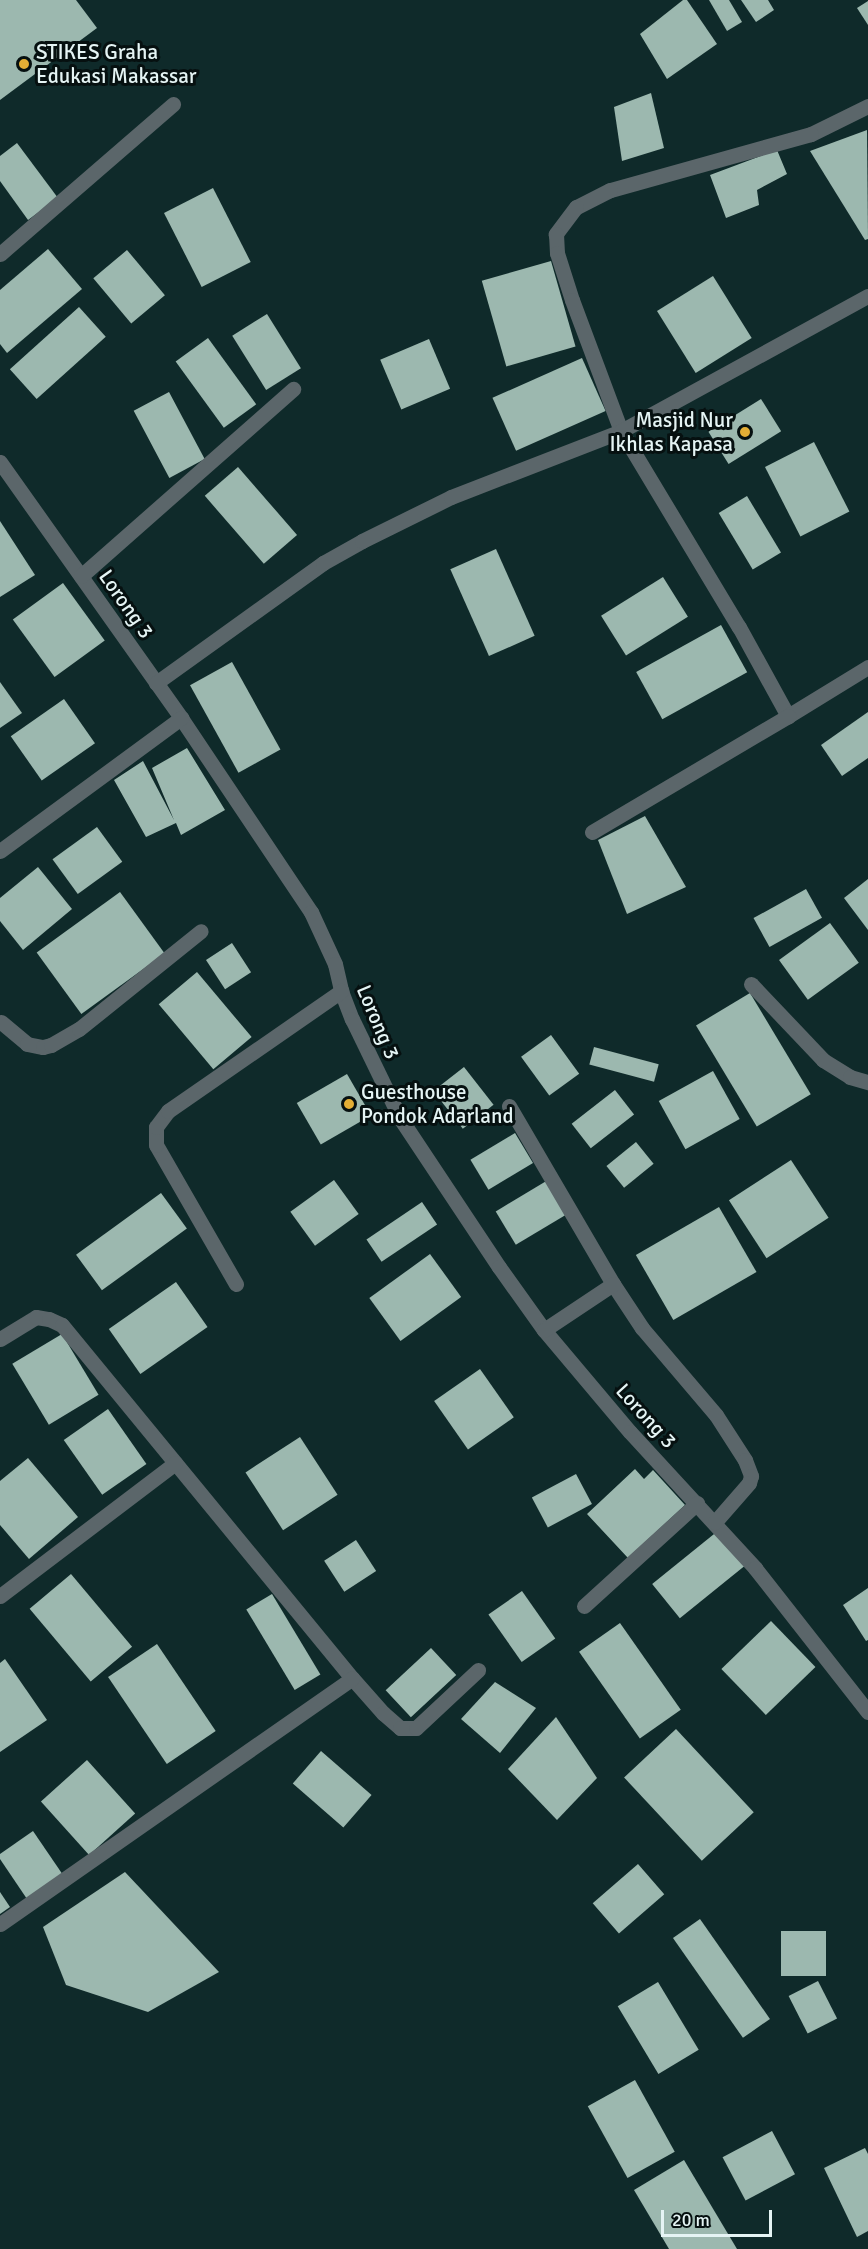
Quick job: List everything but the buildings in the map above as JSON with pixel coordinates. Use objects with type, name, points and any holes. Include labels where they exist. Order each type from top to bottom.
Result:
[{"type":"street","points":[[0,254],[173,104]]},
{"type":"street","points":[[788,716],[739,627],[621,431],[572,300],[557,253],[556,234],[561,224],[576,207],[620,186],[810,134],[868,106]]},
{"type":"street","points":[[156,683],[323,563],[362,541],[451,497],[621,431],[868,296]]},
{"type":"street","points":[[81,576],[293,389]]},
{"type":"street","name":"Lorong 3","points":[[0,462],[156,683],[318,923],[335,964],[341,991],[365,1049],[400,1118],[544,1330],[630,1432],[716,1522],[868,1712]]},
{"type":"street","points":[[592,832],[868,667]]},
{"type":"street","points":[[0,851],[180,718]]},
{"type":"street","points":[[0,1022],[27,1044],[48,1046],[79,1029],[201,931]]},
{"type":"street","points":[[751,984],[823,1060],[850,1077],[868,1082]]},
{"type":"street","points":[[236,1284],[156,1145],[156,1127],[168,1111],[341,991]]},
{"type":"street","points":[[509,1106],[613,1284],[642,1328],[716,1415],[749,1471],[749,1483],[716,1522]]},
{"type":"street","points":[[544,1330],[613,1284]]},
{"type":"street","points":[[0,1339],[36,1317],[49,1318],[62,1326],[352,1678],[383,1713],[400,1728],[416,1728],[478,1670]]},
{"type":"street","points":[[0,1596],[175,1463]]},
{"type":"street","points":[[584,1606],[698,1503]]},
{"type":"street","points":[[0,1923],[352,1678]]},
{"type":"place","name":"STIKES Graha Edukasi Makassar","points":[[24,64]]},
{"type":"place","name":"Masjid Nur Ikhlas Kapasa","points":[[745,432]]},
{"type":"place","name":"Guesthouse Pondok Adarland","points":[[349,1104]]}]
